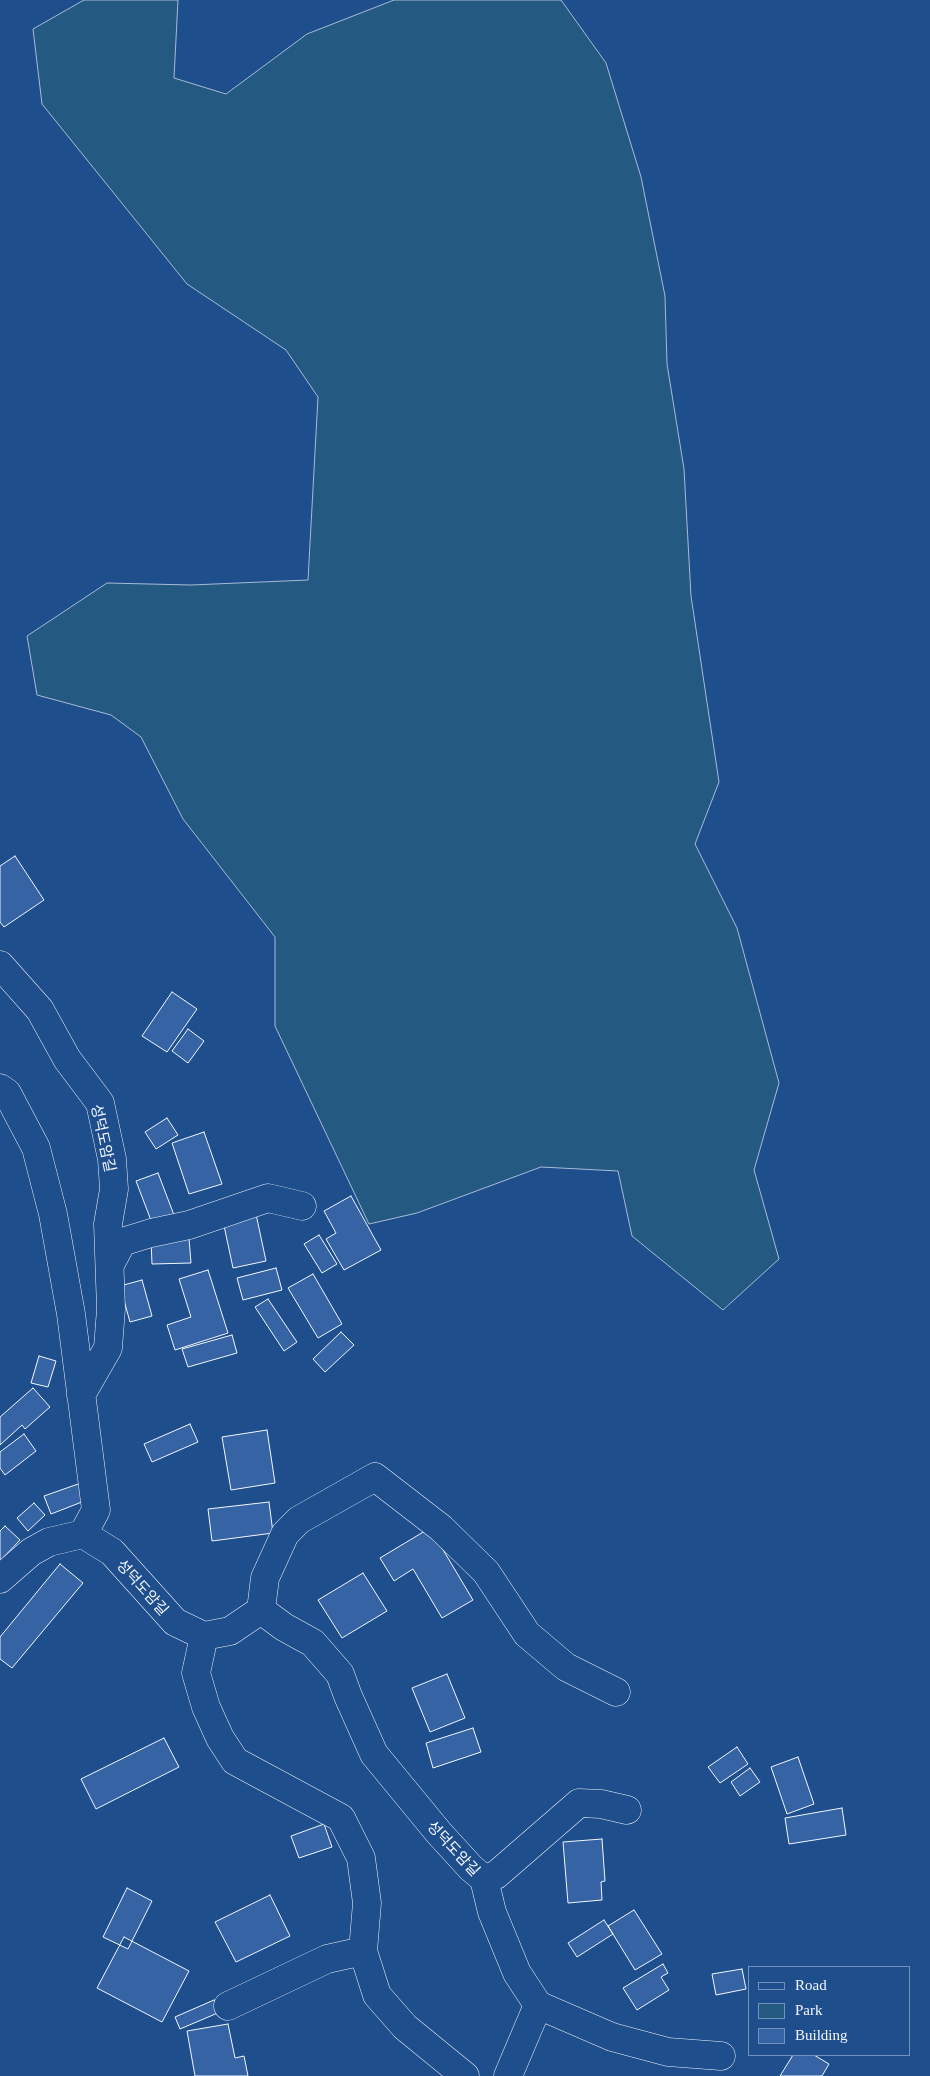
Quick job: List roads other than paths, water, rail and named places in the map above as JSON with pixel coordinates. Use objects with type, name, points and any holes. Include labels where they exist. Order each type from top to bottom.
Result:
[{"type":"street","name":"성덕도암길","points":[[0,965],[40,1010],[68,1059],[100,1103],[112,1159],[114,1189],[108,1224],[111,1309],[108,1348],[81,1394]]},
{"type":"street","points":[[0,1088],[7,1093],[36,1148],[53,1214],[71,1314],[96,1510],[83,1534],[49,1542],[31,1552],[0,1579]]},
{"type":"street","points":[[110,1263],[122,1242],[150,1233],[189,1225],[268,1198],[302,1206]]},
{"type":"street","points":[[465,2076],[432,2047],[405,2027],[377,1995],[364,1951],[367,1903],[361,1858],[341,1818],[235,1761],[220,1738],[206,1707],[196,1673],[204,1636],[230,1631],[261,1610],[265,1578],[285,1534],[299,1520],[375,1477],[441,1528],[486,1572],[528,1634],[566,1667],[616,1692]]},
{"type":"street","name":"성덕도암길","points":[[83,1534],[112,1552],[175,1622],[204,1636]]},
{"type":"street","name":"성덕도암길","points":[[261,1610],[284,1627],[313,1643],[340,1674],[374,1754],[438,1833],[470,1868],[484,1879],[492,1912],[516,1973],[538,2005]]},
{"type":"street","points":[[484,1879],[496,1875],[579,1803],[601,1804],[626,1810]]},
{"type":"street","points":[[228,2006],[327,1959],[364,1951]]},
{"type":"street","points":[[508,2076],[538,2005],[612,2036],[668,2052],[720,2056]]}]
